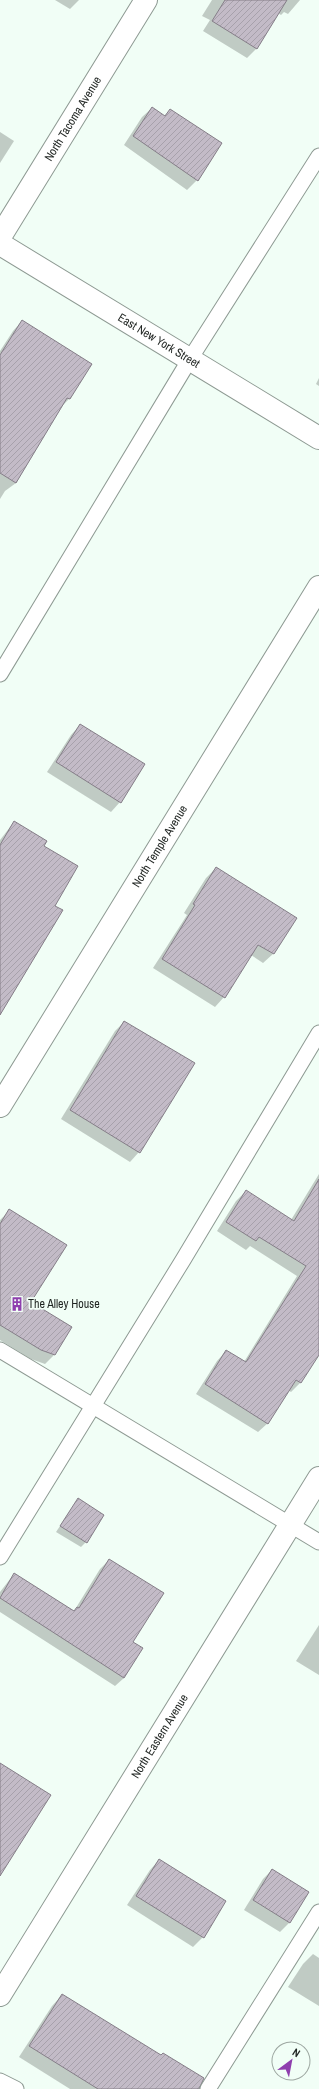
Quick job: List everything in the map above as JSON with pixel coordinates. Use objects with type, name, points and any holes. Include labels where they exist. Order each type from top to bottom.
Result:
[{"type":"street","name":"North Tacoma Avenue","points":[[0,237],[146,0]]},
{"type":"street","name":"East New York Street","points":[[0,244],[319,438]]},
{"type":"street","name":"North Temple Avenue","points":[[0,1106],[319,587]]},
{"type":"street","name":"North Eastern Avenue","points":[[0,1995],[319,1478]]},
{"type":"lane","points":[[0,674],[190,359],[319,156]]},
{"type":"lane","points":[[0,1557],[319,1033]]},
{"type":"lane","points":[[0,1350],[319,1542]]},
{"type":"lane","points":[[208,2089],[319,1912]]},
{"type":"lane","points":[[0,2081],[16,2089]]},
{"type":"building","points":[[225,0],[287,0],[257,49],[212,21]]},
{"type":"building","points":[[152,107],[165,116],[170,109],[222,143],[198,181],[133,136]]},
{"type":"building","points":[[22,320],[92,364],[70,399],[67,398],[16,483],[0,473],[0,355]]},
{"type":"building","points":[[80,724],[145,764],[121,803],[56,762]]},
{"type":"building","points":[[14,821],[47,841],[44,846],[78,866],[55,906],[63,910],[0,1015],[0,845]]},
{"type":"building","points":[[216,867],[297,918],[274,954],[258,945],[225,998],[162,959]]},
{"type":"building","points":[[124,1021],[195,1063],[140,1153],[70,1110]]},
{"type":"building","points":[[319,1179],[319,1355],[301,1383],[296,1380],[268,1424],[205,1384],[226,1350],[246,1362],[306,1266],[259,1237],[256,1241],[226,1222],[246,1190],[294,1221]]},
{"type":"building","points":[[9,1209],[67,1245],[31,1302],[72,1327],[55,1355],[41,1350],[0,1325],[0,1224]]},
{"type":"building","points":[[78,1498],[104,1515],[87,1543],[60,1526]]},
{"type":"building","points":[[109,1559],[164,1593],[133,1642],[143,1648],[124,1678],[0,1598],[14,1573],[74,1611],[77,1607],[79,1608]]},
{"type":"building","points":[[0,1763],[51,1795],[0,1876]]},
{"type":"building","points":[[159,1859],[226,1901],[204,1938],[136,1896]]},
{"type":"building","points":[[272,1869],[309,1892],[290,1923],[253,1900]]},
{"type":"building","points":[[62,1994],[161,2055],[163,2053],[204,2078],[199,2089],[98,2089],[29,2046]]},
{"type":"place","name":"The Alley House","points":[[17,1304]]}]
